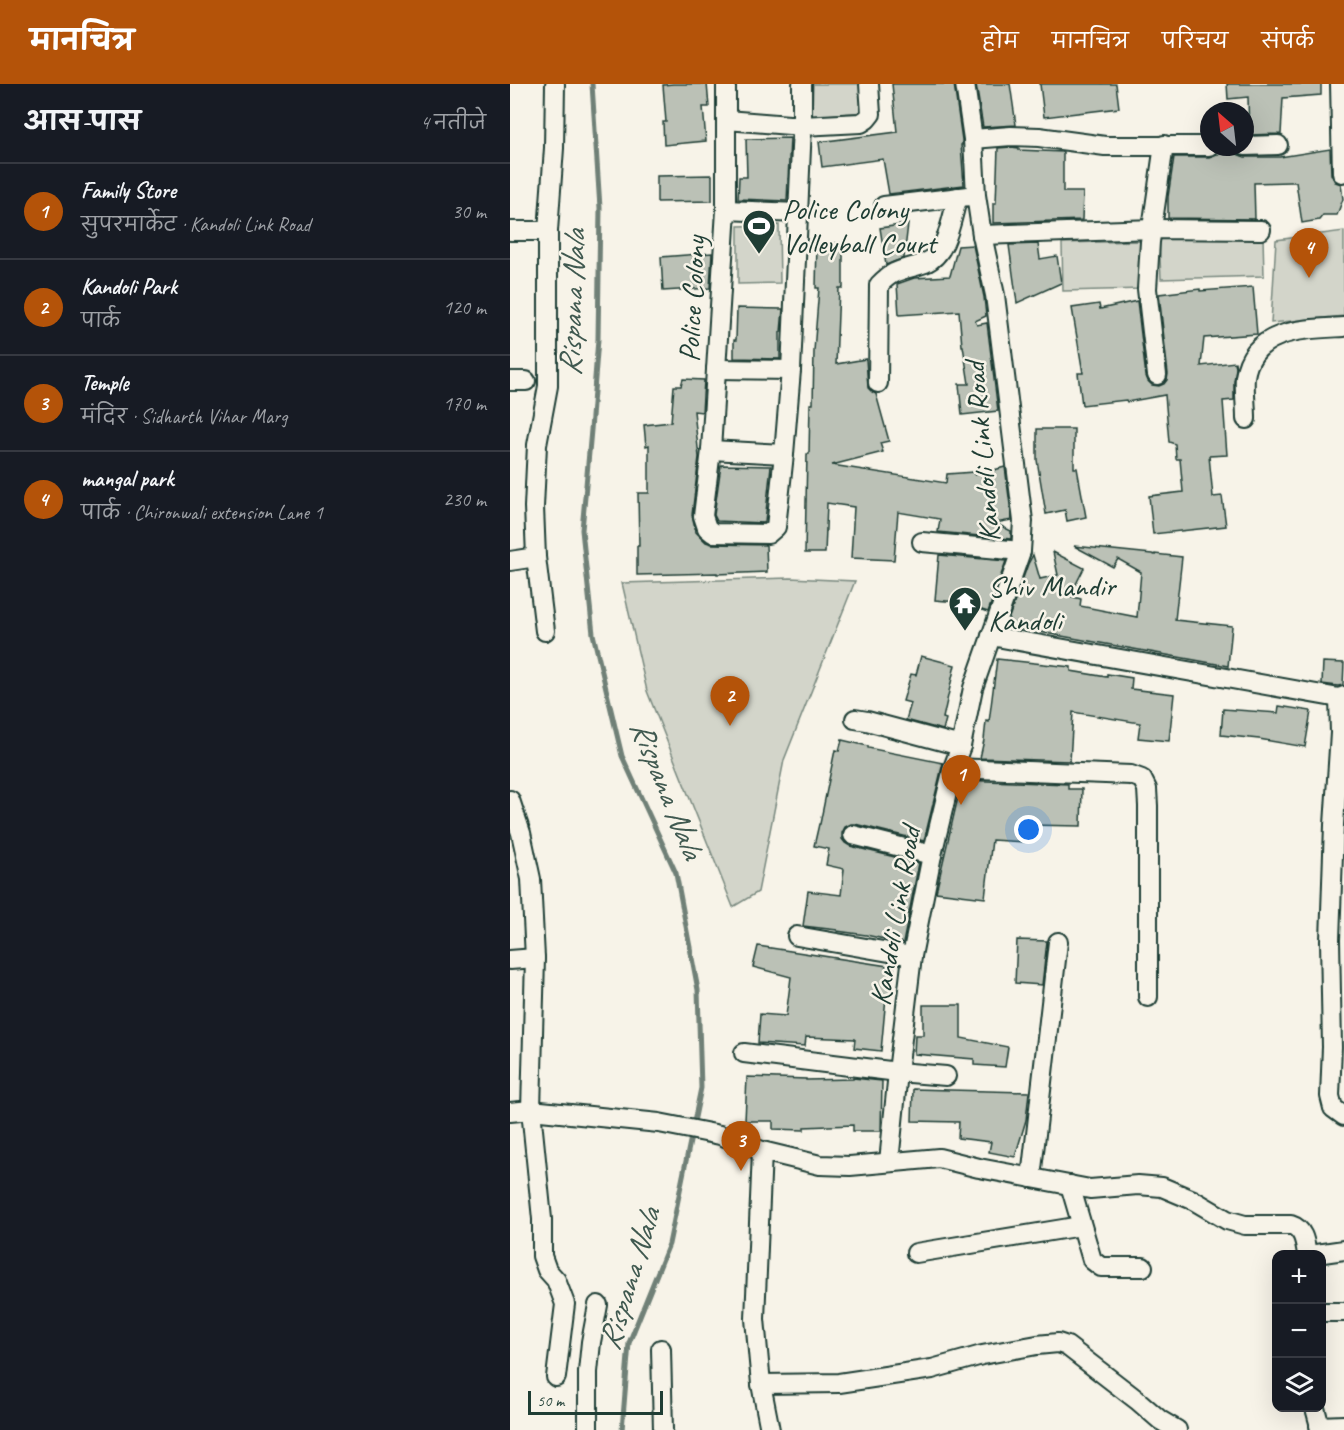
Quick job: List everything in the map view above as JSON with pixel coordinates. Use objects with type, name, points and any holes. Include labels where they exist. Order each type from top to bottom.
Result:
[{"type":"street","points":[[545,631],[536,557],[534,507],[537,446],[548,386],[548,231],[554,148],[555,84]]},
{"type":"street","name":"Police Colony","points":[[726,84],[726,210],[711,450],[703,516],[706,528],[713,533],[768,534],[772,531],[777,522],[784,454]]},
{"type":"street","points":[[711,450],[784,454],[791,370],[802,84]]},
{"type":"street","points":[[726,120],[802,126],[861,123],[871,114],[868,84]]},
{"type":"street","points":[[1340,84],[1342,173]]},
{"type":"street","name":"Kandoli Link Road","points":[[889,1162],[912,956],[932,855],[953,768],[961,746],[973,688],[1021,551],[1023,520],[995,295],[976,195],[970,85]]},
{"type":"street","points":[[973,139],[1039,136],[1105,146],[1200,146]]},
{"type":"street","points":[[1157,375],[1147,289],[1150,242],[1164,145]]},
{"type":"street","points":[[1254,146],[1278,145]]},
{"type":"street","points":[[884,206],[976,195]]},
{"type":"street","points":[[878,383],[879,285],[894,272],[926,262],[935,256],[945,241],[958,197]]},
{"type":"street","points":[[726,210],[798,213]]},
{"type":"street","points":[[982,235],[1153,229],[1261,230]]},
{"type":"street","points":[[510,231],[548,231]]},
{"type":"street","points":[[1246,419],[1245,376],[1255,351],[1280,335],[1312,329],[1344,327]]},
{"type":"street","points":[[716,369],[791,370]]},
{"type":"street","points":[[922,542],[1021,551]]},
{"type":"street","points":[[510,561],[536,557]]},
{"type":"street","points":[[991,636],[1341,697],[1339,825],[1330,940],[1332,1047],[1330,1096],[1333,1108],[1344,1116]]},
{"type":"street","points":[[855,719],[961,746]]},
{"type":"street","points":[[953,768],[1131,776],[1142,779],[1147,789],[1148,806],[1148,997]]},
{"type":"street","points":[[510,800],[521,833],[531,879],[535,958],[531,1110],[542,1219],[542,1256],[546,1270],[556,1280],[565,1304],[556,1377]]},
{"type":"street","points":[[854,835],[932,855]]},
{"type":"street","points":[[797,936],[912,956]]},
{"type":"street","points":[[1032,1178],[1058,942]]},
{"type":"street","points":[[510,960],[535,958]]},
{"type":"street","points":[[744,1053],[946,1076]]},
{"type":"street","points":[[510,1112],[531,1110],[659,1123],[720,1135],[762,1151],[820,1165],[850,1166],[939,1158],[1090,1189],[1138,1185],[1162,1187],[1193,1200],[1227,1220],[1245,1225],[1298,1227],[1307,1250]]},
{"type":"street","points":[[762,1151],[756,1318],[761,1384],[770,1430]]},
{"type":"street","points":[[1070,1185],[1092,1260],[1101,1267],[1143,1267]]},
{"type":"street","points":[[916,1253],[1081,1226]]},
{"type":"street","points":[[1326,1253],[1344,1250]]},
{"type":"street","points":[[588,1430],[588,1372],[598,1305]]},
{"type":"street","points":[[1326,1312],[1344,1312]]},
{"type":"street","points":[[761,1384],[839,1383],[932,1369],[982,1355],[1058,1343],[1067,1346],[1160,1420],[1177,1430]]},
{"type":"street","points":[[661,1349],[663,1430]]},
{"type":"street","points":[[1316,1412],[1320,1428],[1344,1425]]},
{"type":"shaded area","points":[[813,84],[862,84],[866,112],[812,116]]},
{"type":"shaded area","name":"Police Colony Volleyball Court","points":[[779,225],[780,283],[738,284],[738,226]]},
{"type":"shaded area","points":[[1344,231],[1344,316],[1271,323],[1276,240]]},
{"type":"shaded area","points":[[1263,237],[1264,276],[1161,279],[1159,239]]},
{"type":"shaded area","points":[[1141,241],[1142,289],[1063,291],[1062,243]]},
{"type":"shaded area","points":[[790,578],[855,581],[784,760],[758,892],[733,907],[647,691],[622,583]]},
{"type":"building","points":[[707,84],[709,107],[703,107],[706,141],[664,145],[663,122],[666,122],[663,85]]},
{"type":"building","points":[[892,84],[954,84],[962,140],[964,185],[889,194],[883,159],[822,167],[819,142],[897,132]]},
{"type":"building","points":[[976,84],[1010,84],[1016,125],[983,127]]},
{"type":"building","points":[[1040,84],[1116,84],[1119,108],[1044,117]]},
{"type":"building","points":[[1227,84],[1321,84],[1321,95],[1283,98],[1281,134],[1254,135],[1254,102],[1248,102],[1248,97],[1228,99]]},
{"type":"building","points":[[790,138],[787,201],[738,199],[739,177],[747,177],[746,139]]},
{"type":"building","points":[[998,148],[1019,148],[1019,150],[1063,152],[1063,192],[1083,192],[1082,220],[993,223]]},
{"type":"building","points":[[1330,149],[1331,174],[1335,182],[1341,184],[1343,199],[1337,215],[1323,215],[1319,220],[1302,223],[1296,182],[1290,182],[1254,183],[1255,219],[1168,218],[1168,197],[1174,157],[1280,157]]},
{"type":"building","points":[[712,175],[712,201],[657,202],[657,176]]},
{"type":"building","points":[[908,224],[904,258],[886,265],[880,228]]},
{"type":"building","points":[[817,243],[843,243],[843,288],[839,288],[836,364],[866,359],[868,388],[876,394],[889,441],[880,443],[883,452],[832,465],[946,483],[947,474],[974,472],[975,475],[1005,467],[1012,520],[995,523],[1011,531],[1011,539],[938,532],[940,519],[898,512],[894,560],[851,558],[854,507],[827,503],[825,553],[805,553],[807,454],[809,454],[810,404],[813,404],[819,288],[816,288]]},
{"type":"building","points":[[1038,244],[1040,259],[1057,256],[1061,283],[1017,303],[1009,245]]},
{"type":"building","points":[[973,245],[986,316],[975,321],[977,325],[987,323],[998,411],[962,415],[959,384],[969,384],[959,311],[899,315],[897,284],[914,278],[950,276],[958,246]]},
{"type":"building","points":[[712,253],[710,288],[663,291],[661,257]]},
{"type":"building","points":[[1253,287],[1257,334],[1204,338],[1201,366],[1235,362],[1236,368],[1234,400],[1223,401],[1227,455],[1209,456],[1213,497],[1222,496],[1226,526],[1153,534],[1149,496],[1183,492],[1180,459],[1176,459],[1175,444],[1169,442],[1165,395],[1127,402],[1126,400],[1082,405],[1078,373],[1083,373],[1072,308],[1099,304],[1100,309],[1137,301],[1146,376],[1152,385],[1159,386],[1167,380],[1168,374],[1159,294],[1200,289],[1200,291]]},
{"type":"building","points":[[737,308],[783,309],[780,359],[734,358]]},
{"type":"building","points":[[683,379],[704,380],[702,412],[694,411],[699,457],[692,515],[696,532],[706,542],[712,544],[766,545],[767,572],[637,575],[638,493],[649,493],[649,445],[646,446],[644,425],[671,422],[674,386],[681,386]]},
{"type":"building","points":[[1037,429],[1074,429],[1074,468],[1077,468],[1086,517],[1067,521],[1065,510],[1046,514],[1037,460]]},
{"type":"building","points":[[721,465],[771,466],[764,523],[717,521],[714,515]]},
{"type":"building","points":[[1074,546],[1182,557],[1175,620],[1232,626],[1228,666],[1006,626],[1033,555],[1040,579],[1058,575],[1053,552],[1084,568],[1070,596],[1081,599],[1080,606],[1137,617],[1141,572],[1118,559],[1113,567]]},
{"type":"building","points":[[939,555],[1006,561],[988,612],[957,602],[935,600]]},
{"type":"building","points":[[921,656],[955,665],[943,718],[946,719],[943,730],[906,720],[911,703],[903,701],[911,674],[916,675]]},
{"type":"building","points":[[997,659],[1071,667],[1071,671],[1107,677],[1107,674],[1132,678],[1131,689],[1174,694],[1169,741],[1138,738],[1140,723],[1073,712],[1070,761],[980,758],[986,721],[989,722]]},
{"type":"building","points":[[1323,662],[1344,663],[1343,685],[1322,684]]},
{"type":"building","points":[[1279,706],[1311,711],[1305,747],[1221,735],[1223,709],[1278,713]]},
{"type":"building","points":[[842,740],[868,746],[868,748],[943,763],[924,841],[855,824],[845,827],[842,833],[842,839],[850,846],[919,863],[903,943],[803,926],[808,891],[841,895],[844,869],[826,865],[829,849],[814,846],[835,750],[839,751]]},
{"type":"building","points":[[962,780],[1068,784],[1068,789],[1082,789],[1081,826],[1026,825],[1025,842],[992,840],[985,898],[936,892]]},
{"type":"building","points":[[1017,940],[1047,941],[1042,985],[1015,983]]},
{"type":"building","points":[[758,946],[894,967],[890,997],[886,997],[881,1051],[854,1048],[855,1039],[806,1037],[805,1046],[758,1043],[760,1014],[786,1016],[791,977],[753,967]]},
{"type":"building","points":[[923,1005],[961,1005],[961,1038],[1008,1047],[1005,1067],[974,1065],[974,1059],[914,1054],[915,1035],[923,1035]]},
{"type":"building","points":[[747,1077],[806,1080],[853,1078],[882,1081],[881,1131],[853,1131],[853,1125],[804,1127],[804,1130],[773,1129],[773,1121],[745,1121]]},
{"type":"building","points":[[913,1089],[1029,1092],[1026,1120],[1015,1157],[989,1152],[991,1142],[958,1138],[959,1122],[912,1121]]},
{"type":"waterway","name":"Rispana Nala","points":[[592,84],[600,208],[598,339],[582,530],[593,634],[622,756],[676,873],[698,990],[701,1088],[669,1244],[629,1343],[622,1430]]},
{"type":"place","name":"Police Colony Volleyball Court","points":[[759,255]]},
{"type":"place","name":"mangal park","points":[[1309,278]]},
{"type":"place","name":"Shiv Mandir Kandoli","points":[[965,632]]},
{"type":"place","name":"Kandoli Park","points":[[730,726]]},
{"type":"place","name":"Family Store","points":[[961,805]]},
{"type":"place","name":"Temple","points":[[741,1171]]}]
